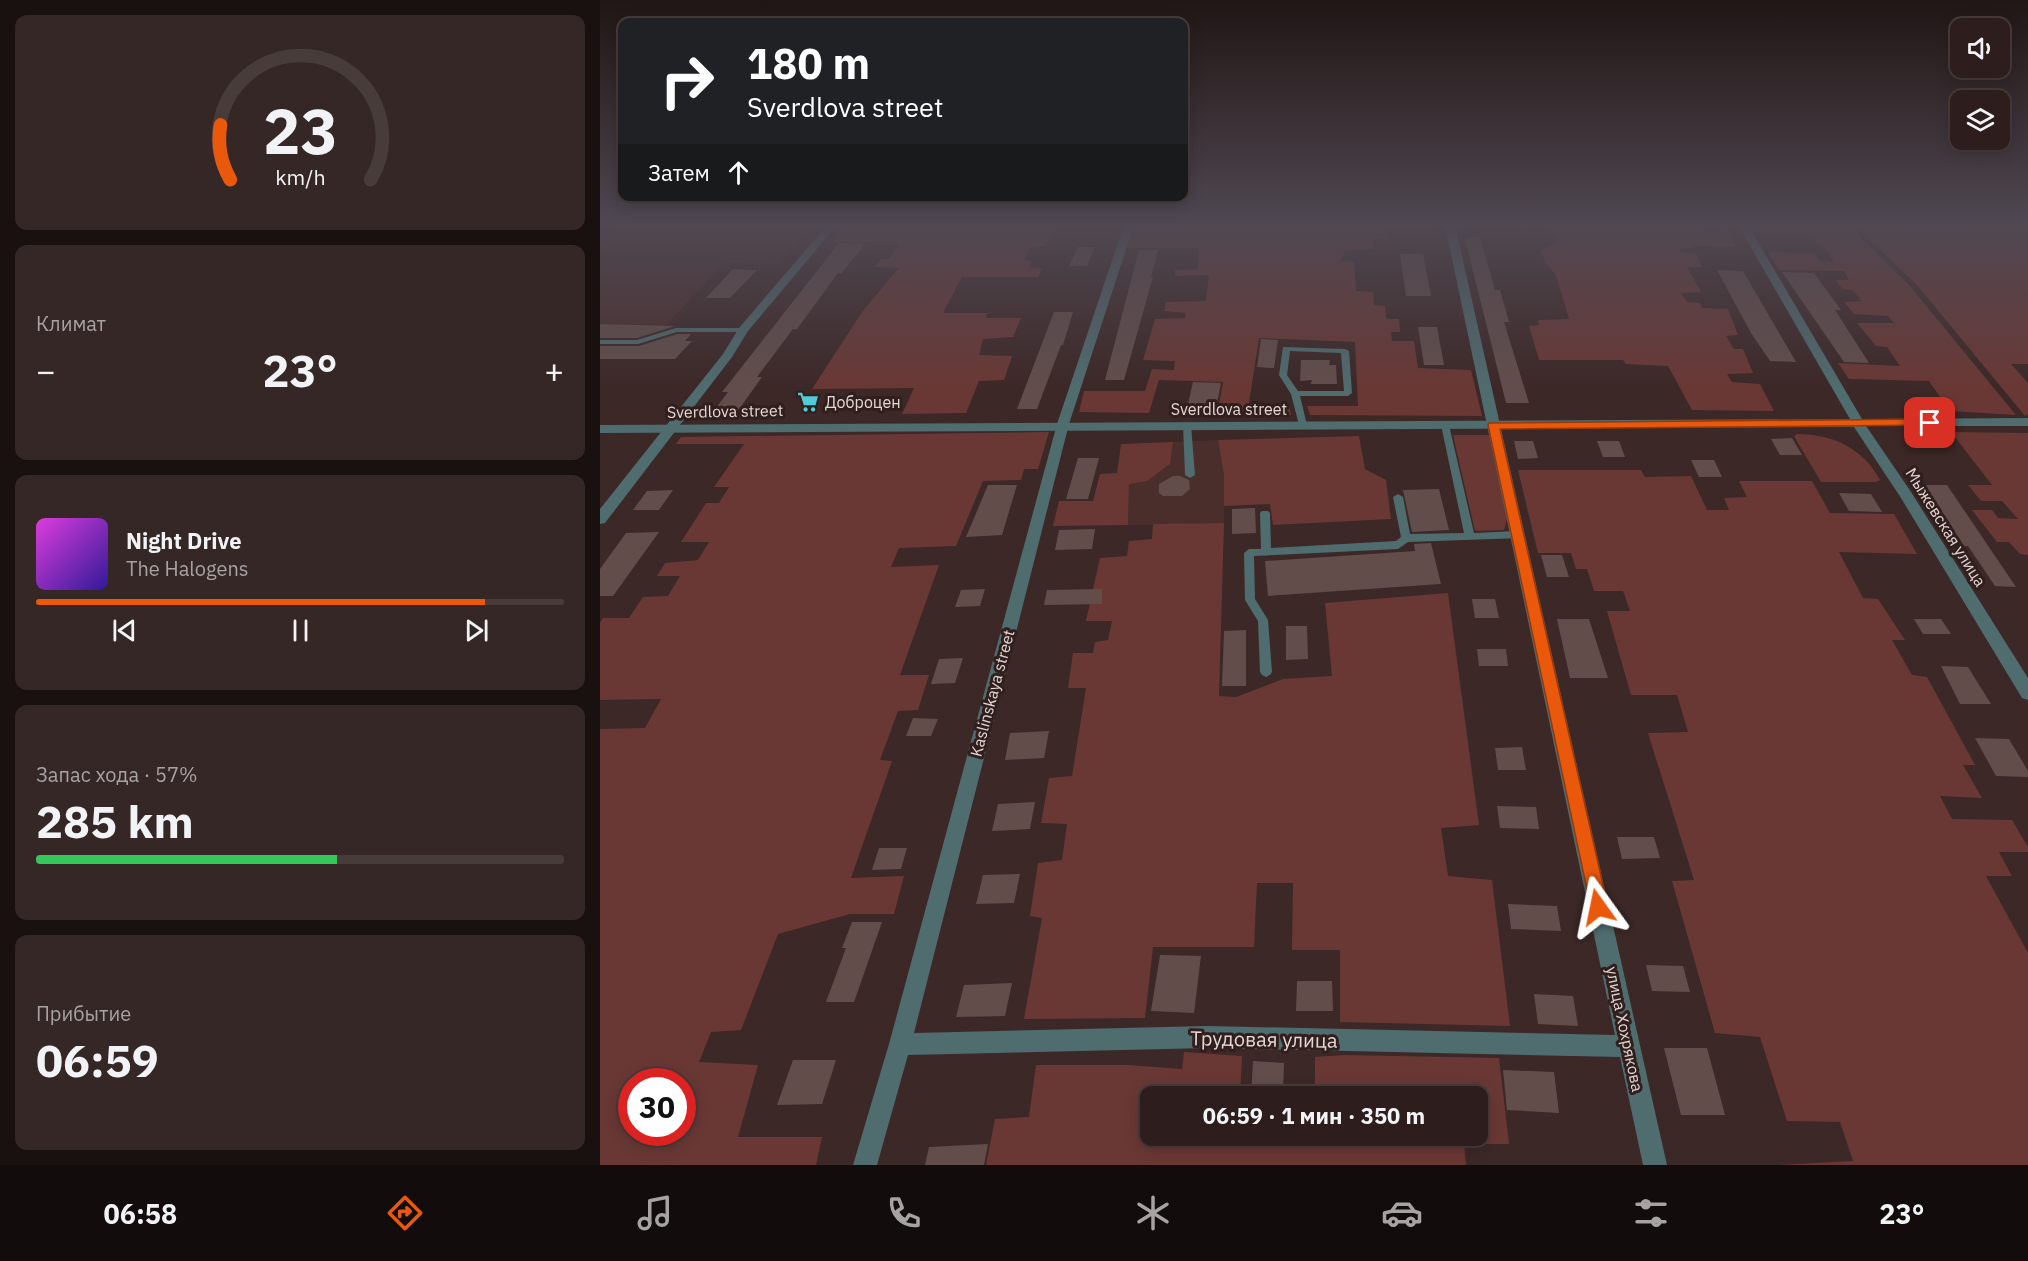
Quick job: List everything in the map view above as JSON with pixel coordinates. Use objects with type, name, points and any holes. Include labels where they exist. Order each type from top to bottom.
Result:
[{"type":"street","points":[[600,519],[728,355],[743,330],[786,279]]},
{"type":"street","name":"Kaslinskaya street","points":[[865,1165],[900,1044],[1063,424],[1111,279]]},
{"type":"street","name":"улица Хохрякова","points":[[1462,279],[1655,1165]]},
{"type":"street","name":"Мыжевская улица","points":[[1775,279],[1858,423],[1906,495],[2028,693]]},
{"type":"street","name":"Sverdlova street","points":[[600,429],[1063,424],[1493,425],[2028,422]]},
{"type":"street","name":"Трудовая улица","points":[[900,1044],[1208,1037],[1629,1046]]},
{"type":"lane","points":[[600,342],[638,342],[676,330],[743,330]]},
{"type":"lane","points":[[1295,394],[1348,393],[1345,351],[1286,349],[1283,375],[1295,394],[1303,425]]},
{"type":"lane","points":[[1188,425],[1190,475]]},
{"type":"lane","points":[[1445,425],[1470,536]]},
{"type":"lane","points":[[1398,497],[1406,538]]},
{"type":"lane","points":[[1265,513],[1266,553]]},
{"type":"lane","points":[[1266,672],[1263,620],[1250,600],[1249,554],[1398,545],[1406,538],[1517,535]]},
{"type":"shaded area","points":[[600,279],[709,279],[666,325],[600,324]]},
{"type":"shaded area","points":[[889,279],[961,279],[943,313],[987,313],[986,318],[1021,318],[1013,337],[983,339],[979,355],[1012,356],[1004,380],[979,381],[966,413],[902,414],[914,388],[812,389],[862,312]]},
{"type":"shaded area","points":[[1208,279],[1355,279],[1356,291],[1373,292],[1374,305],[1385,306],[1386,319],[1399,319],[1400,332],[1391,332],[1392,341],[1414,341],[1418,368],[1471,370],[1482,416],[1310,415],[1307,406],[1358,406],[1355,342],[1259,338],[1249,403],[1289,406],[1291,415],[1217,415],[1223,382],[1159,380],[1149,413],[1079,412],[1084,391],[1145,391],[1152,369],[1174,370],[1175,361],[1143,360],[1155,319],[1185,318],[1186,313],[1164,311],[1166,302],[1206,301]]},
{"type":"shaded area","points":[[1557,279],[1694,279],[1701,292],[1681,293],[1687,302],[1700,303],[1702,308],[1728,309],[1738,335],[1726,336],[1734,349],[1743,349],[1753,373],[1727,374],[1732,382],[1760,384],[1774,411],[1692,410],[1668,366],[1626,364],[1623,360],[1539,360],[1529,326],[1539,325],[1538,320],[1569,319]]},
{"type":"shaded area","points":[[1903,279],[2016,415],[1950,411],[1929,381],[1849,379],[1838,363],[1900,366],[1887,347],[1876,346],[1857,323],[1894,323],[1888,316],[1854,314],[1844,302],[1862,301],[1852,290],[1842,289],[1836,280]]},
{"type":"shaded area","points":[[1911,279],[2028,279],[2028,364],[2011,364],[2028,383],[2028,414],[2025,416]]},
{"type":"shaded area","points":[[1049,432],[1038,469],[1024,469],[1021,480],[983,481],[956,546],[899,548],[891,567],[939,565],[900,675],[929,675],[918,710],[898,711],[880,760],[892,761],[851,878],[904,876],[894,914],[850,914],[778,934],[741,1030],[711,1032],[699,1062],[758,1065],[738,1137],[822,1137],[816,1165],[600,1165],[600,729],[645,728],[661,699],[600,700],[600,623],[603,618],[629,618],[643,597],[668,596],[680,576],[657,576],[665,563],[698,560],[709,542],[681,542],[706,503],[719,503],[729,487],[714,487],[744,444],[676,444],[681,437]]},
{"type":"shaded area","points":[[1951,432],[2028,433],[2028,555],[2020,554],[2009,542],[1997,542],[1972,510],[1992,510],[1998,518],[2018,519],[2002,501],[1981,501],[1968,485],[1992,485]]},
{"type":"shaded area","points":[[1797,434],[1822,437],[1845,445],[1865,459],[1880,480],[1876,482],[1821,482],[1794,436]]},
{"type":"shaded area","points":[[1453,435],[1489,435],[1507,518],[1504,530],[1475,531]]},
{"type":"shaded area","points":[[1359,436],[1365,469],[1386,480],[1391,519],[1273,525],[1270,504],[1224,506],[1224,475],[1218,440]]},
{"type":"shaded area","points":[[1218,440],[1224,475],[1224,523],[1128,525],[1129,484],[1147,481],[1170,464],[1173,442]]},
{"type":"shaded area","points":[[1173,442],[1170,464],[1147,481],[1129,484],[1128,525],[1053,526],[1059,501],[1093,501],[1100,474],[1117,473],[1121,444]]},
{"type":"shaded area","points":[[1518,470],[1641,470],[1645,477],[1691,476],[1707,510],[1729,510],[1724,498],[1747,497],[1739,481],[1812,481],[1830,513],[1894,514],[1917,554],[1839,552],[1863,598],[1878,599],[1905,640],[1892,640],[1912,675],[1927,677],[1975,765],[1963,765],[1982,798],[1940,796],[1952,819],[2012,820],[2028,847],[2028,852],[1999,852],[2012,876],[1986,876],[2028,953],[2028,1165],[1778,1165],[1853,1161],[1840,1122],[1787,1121],[1760,1037],[1715,1033],[1672,881],[1694,880],[1648,733],[1688,732],[1677,695],[1631,695],[1607,611],[1630,611],[1623,591],[1594,591],[1587,569],[1576,569],[1571,553],[1538,553]]},
{"type":"shaded area","points":[[1224,523],[1219,696],[1236,697],[1283,679],[1332,676],[1325,603],[1448,593],[1479,825],[1441,828],[1448,876],[1492,880],[1510,1026],[1340,1022],[1340,950],[1292,950],[1293,883],[1257,883],[1254,947],[1153,947],[1145,1018],[1024,1019],[1042,918],[1030,916],[1038,863],[1062,860],[1067,824],[1041,823],[1049,778],[1072,776],[1086,688],[1068,688],[1073,653],[1093,653],[1095,642],[1108,640],[1112,621],[1086,621],[1100,558],[1127,556],[1129,541],[1152,539],[1153,524]]},
{"type":"shaded area","points":[[1184,1052],[1242,1056],[1240,1086],[1140,1086],[1140,1146],[1464,1146],[1466,1165],[986,1165],[995,1119],[1029,1117],[1036,1065],[1128,1065],[1182,1069]]},
{"type":"shaded area","points":[[1344,1055],[1499,1058],[1509,1144],[1488,1144],[1488,1086],[1315,1086],[1315,1057]]},
{"type":"building","points":[[723,279],[748,279],[730,298],[706,298]]},
{"type":"building","points":[[810,279],[833,279],[797,329],[793,329],[757,377],[762,377],[737,412],[713,412],[728,392],[722,392]]},
{"type":"building","points":[[1131,279],[1152,279],[1124,380],[1105,380]]},
{"type":"building","points":[[1404,279],[1428,279],[1431,296],[1406,296]]},
{"type":"building","points":[[1475,279],[1492,279],[1495,290],[1500,290],[1509,322],[1504,322],[1529,403],[1506,403]]},
{"type":"building","points":[[1722,279],[1748,279],[1796,362],[1770,361],[1751,333]]},
{"type":"building","points":[[1787,279],[1819,279],[1841,310],[1835,310],[1869,363],[1844,362]]},
{"type":"building","points":[[1054,312],[1073,312],[1063,345],[1061,345],[1037,409],[1017,409]]},
{"type":"building","points":[[600,324],[675,326],[637,338],[600,338]]},
{"type":"building","points":[[1418,327],[1437,327],[1444,365],[1424,365]]},
{"type":"building","points":[[677,334],[691,334],[685,341],[692,341],[675,359],[600,359],[600,346],[639,346]]},
{"type":"building","points":[[1261,339],[1278,340],[1274,368],[1257,367]]},
{"type":"building","points":[[1301,360],[1330,360],[1329,365],[1336,365],[1337,384],[1311,384],[1312,380],[1300,381]]},
{"type":"building","points":[[1193,382],[1221,383],[1215,414],[1186,413]]},
{"type":"building","points":[[1792,438],[1802,455],[1780,455],[1771,439]]},
{"type":"building","points":[[1514,441],[1533,441],[1538,458],[1518,459]]},
{"type":"building","points":[[1597,441],[1619,441],[1625,457],[1603,457]]},
{"type":"building","points":[[1078,458],[1099,458],[1088,499],[1066,499]]},
{"type":"building","points":[[1691,460],[1714,460],[1722,477],[1699,477]]},
{"type":"building","points":[[1173,476],[1189,480],[1190,489],[1182,496],[1163,496],[1159,493],[1159,484]]},
{"type":"building","points":[[988,485],[1017,485],[1002,535],[966,537]]},
{"type":"building","points":[[1925,485],[1947,485],[2016,587],[1995,586],[1968,546],[1964,546]]},
{"type":"building","points":[[1439,489],[1449,530],[1412,532],[1403,490]]},
{"type":"building","points":[[673,490],[659,510],[633,510],[647,491]]},
{"type":"building","points":[[1839,493],[1871,494],[1882,512],[1849,511]]},
{"type":"building","points":[[1255,508],[1256,533],[1232,534],[1232,509]]},
{"type":"building","points":[[1095,529],[1092,549],[1055,550],[1059,530]]},
{"type":"building","points":[[659,532],[613,596],[600,596],[600,569],[626,533]]},
{"type":"building","points":[[1431,543],[1441,584],[1268,596],[1265,561],[1415,551],[1414,544]]},
{"type":"building","points":[[1541,555],[1562,555],[1569,577],[1547,577]]},
{"type":"building","points":[[985,589],[980,606],[955,607],[961,590]]},
{"type":"building","points":[[1102,589],[1102,604],[1044,605],[1047,590]]},
{"type":"building","points":[[1472,599],[1495,599],[1499,618],[1475,618]]},
{"type":"building","points":[[1557,619],[1589,619],[1608,678],[1570,678]]},
{"type":"building","points":[[1914,619],[1941,619],[1951,634],[1923,634]]},
{"type":"building","points":[[1286,626],[1307,626],[1308,659],[1286,660]]},
{"type":"building","points":[[1246,630],[1246,686],[1222,686],[1224,631]]},
{"type":"building","points":[[1477,649],[1506,649],[1508,666],[1479,666]]},
{"type":"building","points":[[963,658],[955,683],[931,684],[939,659]]},
{"type":"building","points":[[1941,666],[1968,667],[1991,704],[1960,704]]},
{"type":"building","points":[[913,718],[938,719],[931,736],[906,736]]},
{"type":"building","points":[[1049,731],[1044,758],[1005,760],[1010,733]]},
{"type":"building","points":[[1975,738],[2009,739],[2028,771],[2028,777],[1996,776]]},
{"type":"building","points":[[1522,747],[1526,770],[1498,770],[1495,748]]},
{"type":"building","points":[[1035,802],[1030,829],[992,831],[998,804]]},
{"type":"building","points":[[1497,806],[1536,807],[1539,829],[1500,828]]},
{"type":"building","points":[[1617,837],[1654,837],[1660,858],[1622,859]]},
{"type":"building","points":[[879,848],[907,848],[901,869],[872,870]]},
{"type":"building","points":[[1020,874],[1014,903],[976,904],[983,875]]},
{"type":"building","points":[[1508,904],[1557,906],[1561,931],[1511,929]]},
{"type":"building","points":[[852,922],[882,922],[854,1002],[826,1002],[846,948],[842,948]]},
{"type":"building","points":[[1160,955],[1201,956],[1194,1013],[1151,1011]]},
{"type":"building","points":[[1646,965],[1683,966],[1690,992],[1652,991]]},
{"type":"building","points":[[1297,981],[1332,981],[1333,1011],[1296,1011]]},
{"type":"building","points":[[1012,983],[1005,1016],[956,1017],[964,985]]},
{"type":"building","points":[[1534,994],[1573,996],[1578,1026],[1538,1024]]},
{"type":"building","points":[[1664,1048],[1707,1048],[1725,1115],[1681,1115]]},
{"type":"building","points":[[793,1060],[836,1060],[822,1104],[777,1105]]},
{"type":"building","points":[[1253,1061],[1284,1063],[1283,1086],[1252,1086]]},
{"type":"building","points":[[1503,1070],[1554,1072],[1559,1113],[1507,1110]]},
{"type":"building","points":[[988,1144],[984,1165],[925,1165],[929,1147]]},
{"type":"place","name":"Доброцен","points":[[808,402]]},
{"type":"route","points":[[1598,907],[1493,425],[1930,423]]}]
